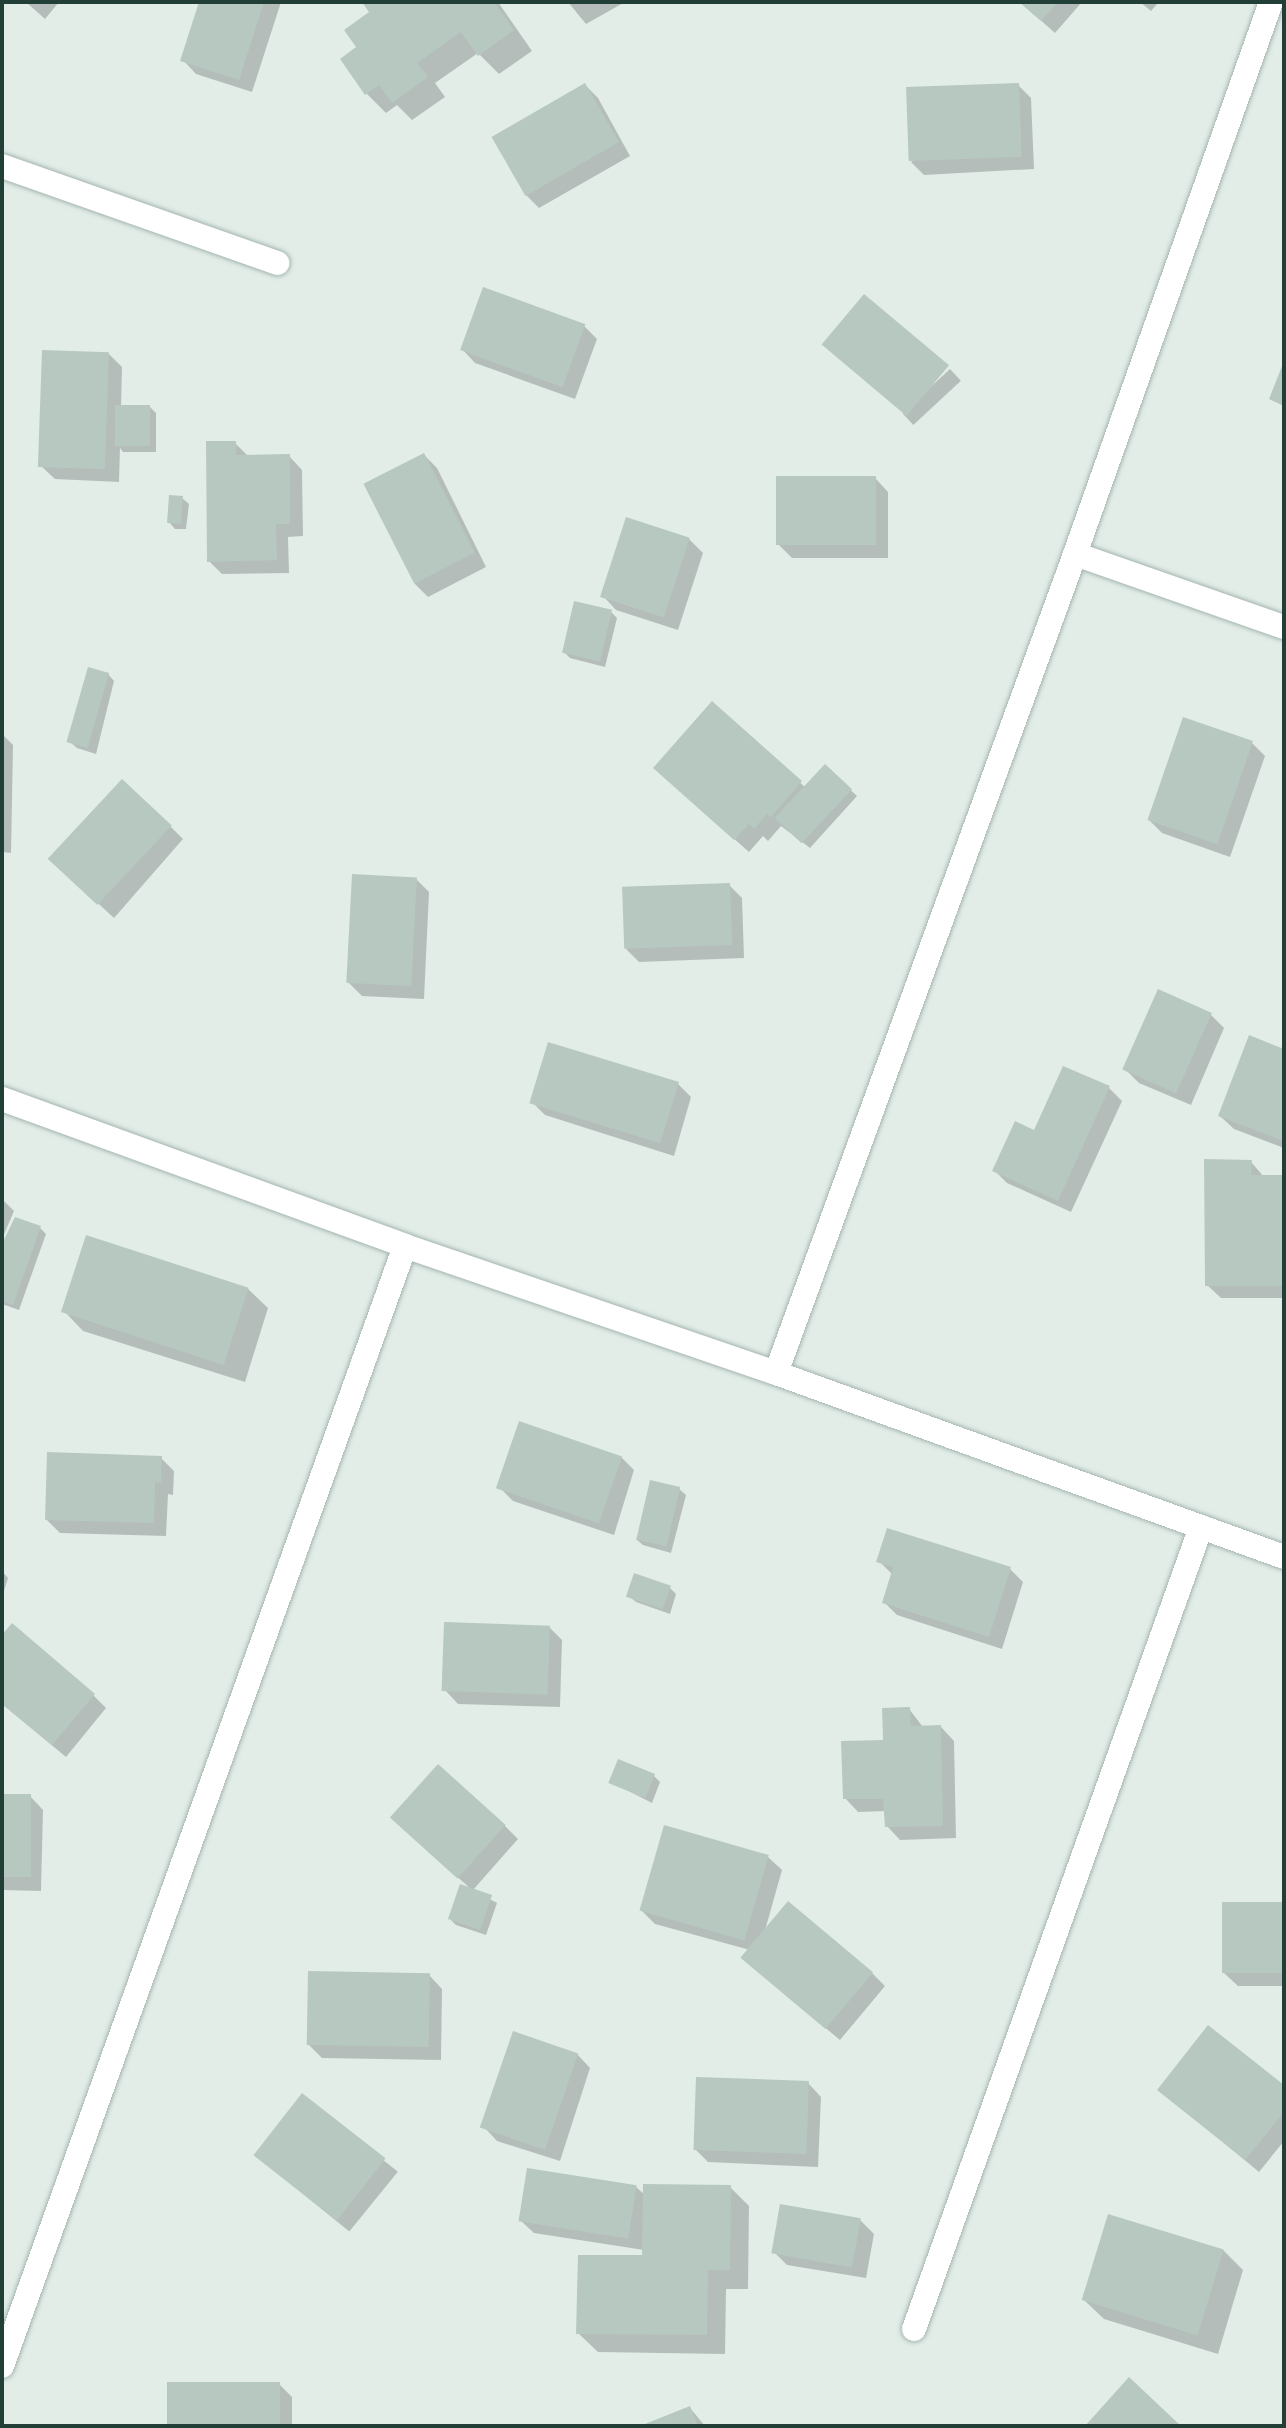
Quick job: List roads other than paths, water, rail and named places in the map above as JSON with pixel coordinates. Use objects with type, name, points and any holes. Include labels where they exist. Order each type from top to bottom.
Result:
[{"type":"street","points":[[776,1373],[1075,554],[1271,2]]},
{"type":"street","points":[[2,166],[277,263]]},
{"type":"street","points":[[1075,554],[1284,627]]},
{"type":"street","points":[[2,1099],[405,1246],[776,1373],[1284,1557]]},
{"type":"street","points":[[2,2366],[405,1246]]},
{"type":"street","points":[[914,2329],[1201,1527]]}]
